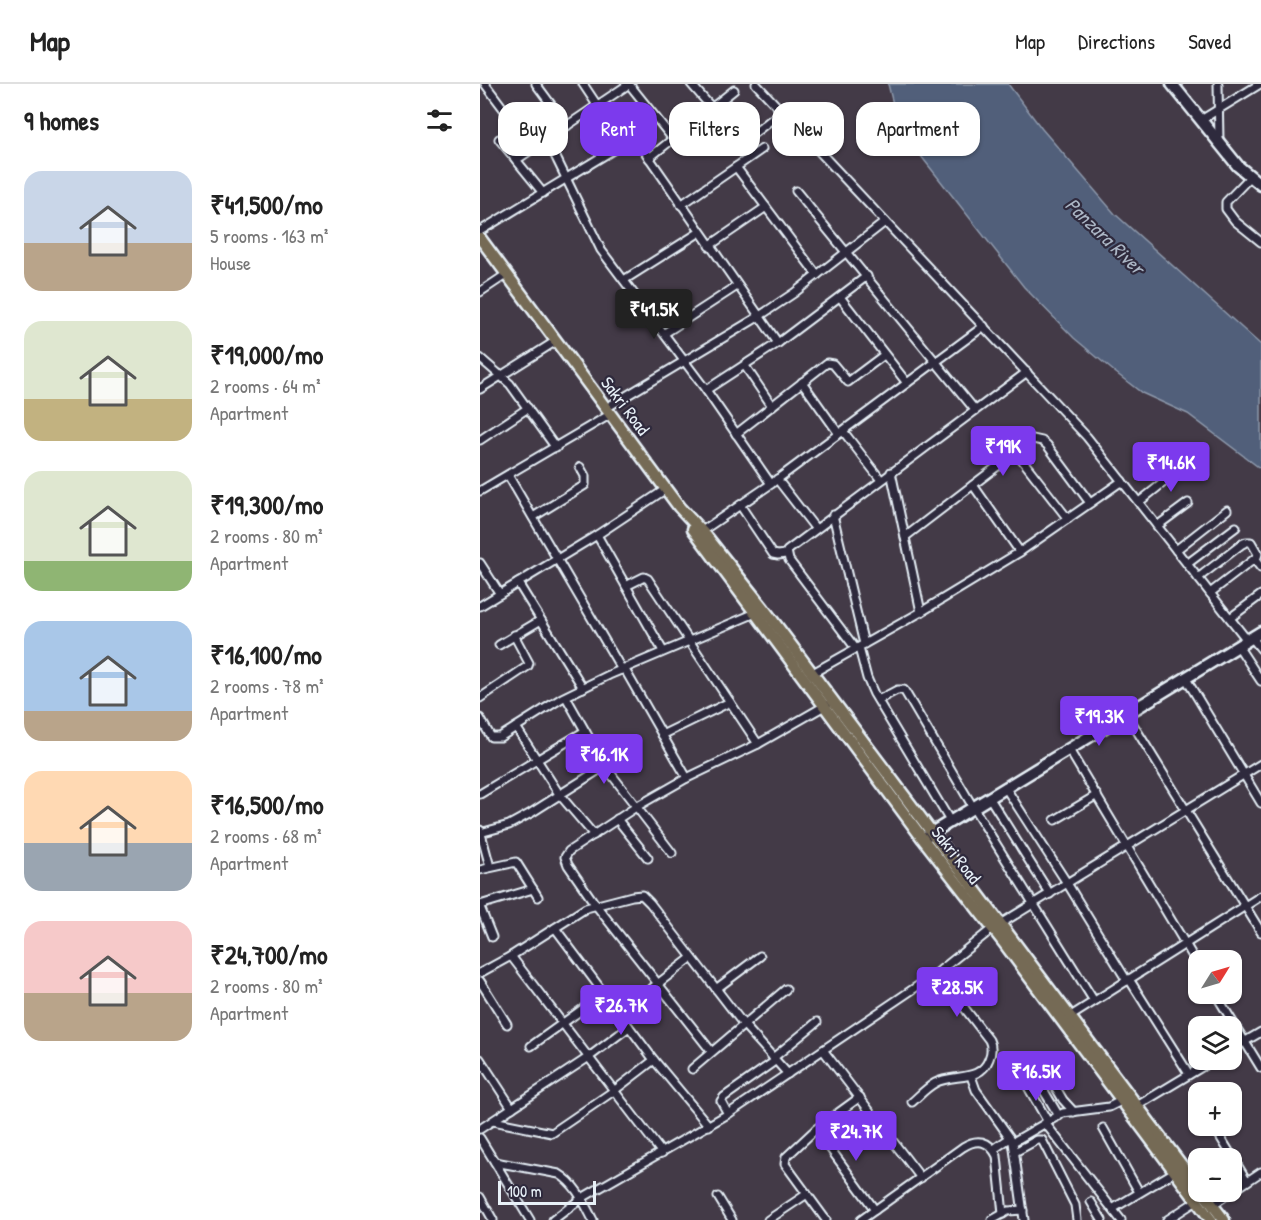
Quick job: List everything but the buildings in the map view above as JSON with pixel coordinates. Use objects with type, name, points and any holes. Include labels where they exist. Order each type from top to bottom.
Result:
[{"type":"main road","name":"Sakri Road","points":[[480,238],[666,489],[703,545],[760,611]]},
{"type":"main road","name":"Sakri Road","points":[[679,507],[702,531],[927,836],[1188,1179]]},
{"type":"main road","name":"Sakri Road","points":[[996,927],[1071,1016],[1126,1098],[1137,1106],[1180,1170]]},
{"type":"main road","name":"Sakri Road","points":[[1205,1202],[1211,1220]]},
{"type":"main road","name":"Sakri Road","points":[[1208,1202],[1224,1220]]},
{"type":"street","points":[[485,84],[498,102]]},
{"type":"street","points":[[536,84],[549,102]]},
{"type":"street","points":[[583,84],[595,102]]},
{"type":"street","points":[[602,102],[629,84],[643,102]]},
{"type":"street","points":[[692,84],[707,102]]},
{"type":"street","points":[[756,84],[772,102]]},
{"type":"street","points":[[1172,84],[1239,165],[1261,185]]},
{"type":"street","points":[[1218,84],[1219,142]]},
{"type":"street","points":[[1201,120],[1260,84]]},
{"type":"street","points":[[719,102],[734,90]]},
{"type":"street","points":[[657,119],[669,134]]},
{"type":"street","points":[[760,129],[772,119]]},
{"type":"street","points":[[480,231],[631,140],[641,146],[778,343]]},
{"type":"street","points":[[649,158],[669,142]]},
{"type":"street","points":[[681,205],[762,149]]},
{"type":"street","points":[[513,156],[543,193]]},
{"type":"street","points":[[516,160],[522,156]]},
{"type":"street","points":[[556,156],[597,242],[736,434],[815,528]]},
{"type":"street","points":[[823,156],[1087,436],[1230,618],[1261,649]]},
{"type":"street","points":[[736,167],[817,275]]},
{"type":"street","points":[[1251,176],[1227,202],[1226,209],[1235,221],[1260,238]]},
{"type":"street","points":[[796,191],[975,410]]},
{"type":"street","points":[[709,246],[766,207]]},
{"type":"street","points":[[480,490],[556,448],[608,411],[758,317],[885,222]]},
{"type":"street","points":[[624,280],[700,232]]},
{"type":"street","points":[[480,292],[507,274]]},
{"type":"street","points":[[706,390],[778,343],[867,276]]},
{"type":"street","points":[[665,333],[737,286]]},
{"type":"street","points":[[840,297],[907,383]]},
{"type":"street","points":[[702,531],[774,482],[984,326]]},
{"type":"street","points":[[480,389],[556,341]]},
{"type":"street","points":[[736,434],[824,366],[831,363],[846,381],[851,381],[884,355]]},
{"type":"street","points":[[480,358],[502,376],[556,448]]},
{"type":"street","points":[[745,366],[772,406]]},
{"type":"street","points":[[786,554],[789,548],[815,528],[1027,372]]},
{"type":"street","points":[[802,382],[881,480]]},
{"type":"street","points":[[480,440],[528,408]]},
{"type":"street","points":[[905,537],[1033,439],[1042,441],[1090,503]]},
{"type":"street","points":[[1016,452],[1068,519]]},
{"type":"street","points":[[1139,502],[1188,464]]},
{"type":"street","points":[[533,517],[585,485],[585,476],[580,467]]},
{"type":"street","points":[[891,472],[921,612]]},
{"type":"street","points":[[508,475],[687,778]]},
{"type":"street","points":[[808,676],[921,612],[1020,552],[1122,481]]},
{"type":"street","points":[[973,485],[1020,552]]},
{"type":"street","points":[[480,606],[597,535],[666,489]]},
{"type":"street","points":[[1157,526],[1188,503]]},
{"type":"street","points":[[740,505],[773,554],[786,554]]},
{"type":"street","points":[[1176,550],[1227,510]]},
{"type":"street","points":[[833,515],[870,686],[950,821]]},
{"type":"street","points":[[1187,564],[1236,526]]},
{"type":"street","points":[[597,535],[663,651]]},
{"type":"street","points":[[1198,578],[1246,542],[1251,543],[1256,549],[1258,554],[1254,559],[1210,593]]},
{"type":"street","points":[[786,554],[860,647]]},
{"type":"street","points":[[1254,559],[1261,568]]},
{"type":"street","points":[[480,563],[500,594]]},
{"type":"street","points":[[626,586],[644,577],[648,579],[758,744]]},
{"type":"street","points":[[518,583],[583,688]]},
{"type":"street","points":[[1230,618],[1261,595]]},
{"type":"street","points":[[480,718],[493,738],[500,737],[583,688],[663,651],[760,611]]},
{"type":"street","points":[[499,645],[541,620]]},
{"type":"street","points":[[480,698],[528,666],[529,663],[514,635]]},
{"type":"street","points":[[927,836],[1249,639]]},
{"type":"street","points":[[1249,639],[1261,681]]},
{"type":"street","points":[[1185,677],[1261,803]]},
{"type":"street","points":[[878,700],[897,690],[904,690],[973,807],[1094,1001]]},
{"type":"street","points":[[566,697],[605,766],[672,853]]},
{"type":"street","points":[[662,735],[730,702]]},
{"type":"street","points":[[711,1051],[595,904],[565,857],[569,851],[636,807],[687,778],[758,744],[829,704]]},
{"type":"street","points":[[1126,713],[1261,932]]},
{"type":"street","points":[[516,727],[559,794],[594,835]]},
{"type":"street","points":[[480,794],[585,731]]},
{"type":"street","points":[[1068,748],[1189,950]]},
{"type":"street","points":[[553,1220],[582,1198],[728,1114],[937,973],[996,927],[1261,764]]},
{"type":"street","points":[[490,867],[480,832],[509,825],[605,766]]},
{"type":"street","points":[[1005,787],[1189,1074]]},
{"type":"street","points":[[1055,820],[1097,795]]},
{"type":"street","points":[[989,797],[1050,894]]},
{"type":"street","points":[[617,819],[648,858]]},
{"type":"street","points":[[480,870],[516,862],[538,897]]},
{"type":"street","points":[[492,937],[480,906],[533,889]]},
{"type":"street","points":[[480,973],[595,904],[632,896],[645,897],[744,1025],[788,1074]]},
{"type":"street","points":[[1071,1016],[1261,896]]},
{"type":"street","points":[[555,928],[629,1027],[709,1126]]},
{"type":"street","points":[[511,956],[662,1153]]},
{"type":"street","points":[[716,989],[760,956]]},
{"type":"street","points":[[620,1013],[691,958]]},
{"type":"street","points":[[912,1102],[935,1083],[980,1072],[990,1058],[992,1047],[989,1040],[943,980],[941,974],[937,973]]},
{"type":"street","points":[[480,981],[507,1024]]},
{"type":"street","points":[[692,1069],[786,989]]},
{"type":"street","points":[[531,1046],[605,993]]},
{"type":"street","points":[[1222,1004],[1261,1068]]},
{"type":"street","points":[[728,1114],[720,1101],[774,1060],[817,1022]]},
{"type":"street","points":[[480,1130],[590,1057],[629,1027]]},
{"type":"street","points":[[1244,1042],[1261,1032]]},
{"type":"street","points":[[824,1050],[921,1178]]},
{"type":"street","points":[[480,1059],[512,1108]]},
{"type":"street","points":[[493,1121],[552,1133],[615,1090],[654,1059]]},
{"type":"street","points":[[1137,1106],[1196,1070]]},
{"type":"street","points":[[969,1076],[1015,1152],[1024,1220]]},
{"type":"street","points":[[1035,1076],[1059,1116]]},
{"type":"street","points":[[1049,1076],[1063,1100],[1074,1112]]},
{"type":"street","points":[[1024,1080],[1047,1123],[1121,1220]]},
{"type":"street","points":[[826,1220],[785,1164],[786,1157],[816,1129],[860,1097]]},
{"type":"street","points":[[994,1149],[1066,1112],[1109,1107],[1126,1098]]},
{"type":"street","points":[[1103,1128],[1139,1192]]},
{"type":"street","points":[[816,1129],[875,1210]]},
{"type":"street","points":[[1220,1136],[1247,1181]]},
{"type":"street","points":[[480,1138],[530,1220]]},
{"type":"street","points":[[1015,1152],[1037,1140],[1044,1142],[1075,1205],[1077,1220]]},
{"type":"street","points":[[861,1220],[972,1142],[982,1142],[994,1149],[999,1163],[1006,1212]]},
{"type":"street","points":[[495,1162],[559,1174],[571,1183],[593,1220]]},
{"type":"street","points":[[1114,1208],[1180,1170]]},
{"type":"street","points":[[1242,1183],[1261,1172]]},
{"type":"street","points":[[768,1220],[807,1194]]},
{"type":"street","points":[[480,1197],[493,1220]]},
{"type":"street","points":[[718,1197],[732,1220]]},
{"type":"street","points":[[1091,1202],[1102,1220]]},
{"type":"street","points":[[1167,1220],[1194,1202]]},
{"type":"street","points":[[992,1220],[1006,1212],[1021,1210]]},
{"type":"water","name":"Panzara River","points":[[888,84],[1008,84],[1042,129],[1115,214],[1261,345],[1261,469],[1188,414],[1142,393],[1074,338],[1024,287],[921,156],[980,156],[980,102],[892,102]]}]
